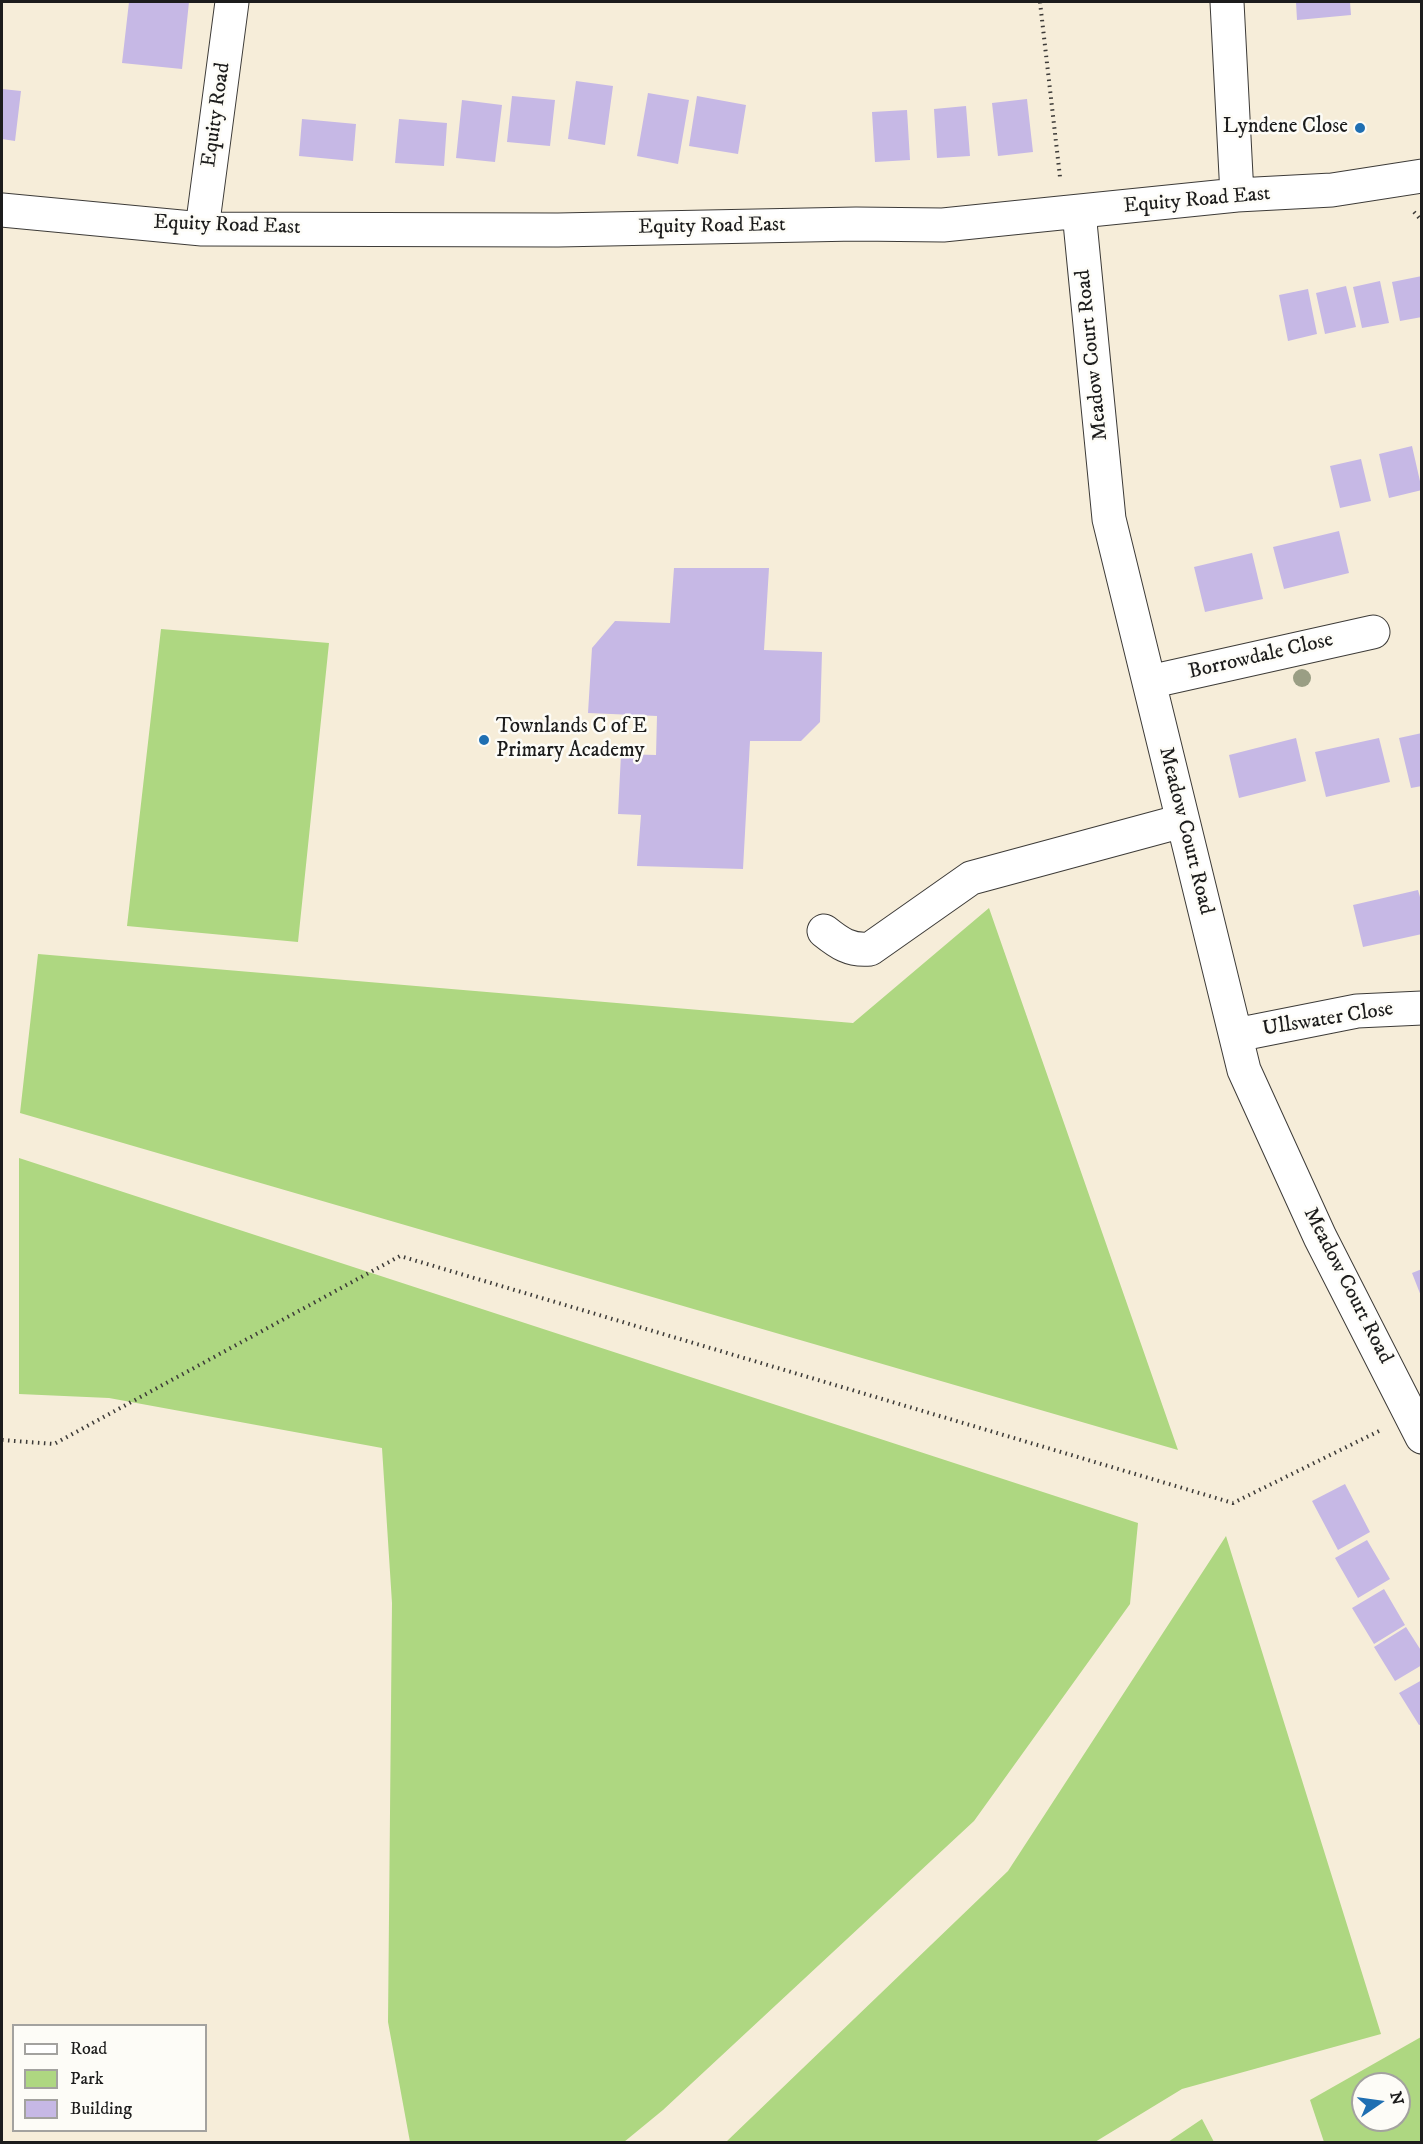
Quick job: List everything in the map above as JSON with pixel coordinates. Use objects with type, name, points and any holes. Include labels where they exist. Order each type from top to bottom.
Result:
[{"type":"street","name":"Equity Road","points":[[202,229],[232,2]]},
{"type":"street","points":[[1227,2],[1237,195]]},
{"type":"street","name":"Equity Road East","points":[[2,210],[202,229],[558,230],[856,224],[943,225],[1237,195],[1332,189],[1422,176]]},
{"type":"street","name":"Meadow Court Road","points":[[1079,212],[1109,519],[1244,1070],[1320,1237],[1414,1411]]},
{"type":"street","name":"Borrowdale Close","points":[[1149,682],[1373,632]]},
{"type":"street","points":[[824,931],[848,948],[870,949],[970,878],[1182,821]]},
{"type":"street","name":"Ullswater Close","points":[[1236,1035],[1357,1011],[1422,1008]]},
{"type":"path","points":[[1040,2],[1059,176],[1079,212]]},
{"type":"path","points":[[2,1440],[54,1444],[400,1256],[1233,1503],[1414,1411]]},
{"type":"green space","points":[[161,629],[329,643],[298,942],[127,926]]},
{"type":"green space","points":[[989,908],[1178,1450],[20,1113],[38,954],[853,1023]]},
{"type":"green space","points":[[19,1158],[1138,1523],[1130,1604],[974,1821],[663,2110],[624,2142],[410,2142],[388,2022],[392,1603],[382,1448],[109,1398],[19,1394]]},
{"type":"green space","points":[[1226,1536],[1381,2034],[1182,2089],[1095,2142],[726,2142],[1008,1871]]},
{"type":"green space","points":[[1421,2037],[1421,2142],[1324,2142],[1310,2100],[1351,2077],[1351,2132],[1411,2132],[1411,2072],[1359,2072]]},
{"type":"green space","points":[[1202,2119],[1214,2142],[1168,2142]]},
{"type":"building","points":[[129,2],[189,2],[182,69],[122,63]]},
{"type":"building","points":[[1296,2],[1350,2],[1351,15],[1297,20]]},
{"type":"building","points":[[576,81],[613,86],[605,145],[568,139]]},
{"type":"building","points":[[2,89],[21,91],[15,141],[2,139]]},
{"type":"building","points":[[648,93],[689,100],[678,164],[637,156]]},
{"type":"building","points":[[512,96],[555,100],[550,146],[507,142]]},
{"type":"building","points":[[697,96],[746,105],[738,154],[689,146]]},
{"type":"building","points":[[1027,99],[1033,152],[998,156],[992,103]]},
{"type":"building","points":[[462,100],[502,105],[495,162],[456,158]]},
{"type":"building","points":[[966,106],[970,156],[937,158],[934,109]]},
{"type":"building","points":[[907,110],[910,160],[875,162],[872,112]]},
{"type":"building","points":[[302,119],[356,124],[353,161],[299,156]]},
{"type":"building","points":[[399,119],[447,123],[444,166],[395,163]]},
{"type":"building","points":[[1422,276],[1422,317],[1400,321],[1392,282]]},
{"type":"building","points":[[1380,281],[1389,323],[1362,328],[1353,287]]},
{"type":"building","points":[[1346,286],[1356,327],[1325,334],[1316,293]]},
{"type":"building","points":[[1308,289],[1317,334],[1288,341],[1279,295]]},
{"type":"building","points":[[1412,446],[1422,490],[1389,498],[1379,454]]},
{"type":"building","points":[[1361,459],[1371,501],[1340,508],[1330,466]]},
{"type":"building","points":[[1339,531],[1349,573],[1284,589],[1273,547]]},
{"type":"building","points":[[1252,553],[1263,599],[1205,612],[1194,567]]},
{"type":"building","points":[[674,568],[769,568],[764,650],[822,652],[820,722],[801,741],[750,741],[743,869],[637,866],[641,815],[618,814],[621,754],[656,755],[657,716],[588,713],[592,648],[615,621],[670,623]]},
{"type":"building","points":[[1422,733],[1422,786],[1411,788],[1399,738]]},
{"type":"building","points":[[1296,738],[1306,781],[1239,798],[1229,755]]},
{"type":"building","points":[[1379,738],[1390,782],[1326,797],[1315,752]]},
{"type":"building","points":[[1418,890],[1422,904],[1422,934],[1363,947],[1353,905]]},
{"type":"building","points":[[1422,1269],[1422,1296],[1421,1296],[1412,1273]]},
{"type":"building","points":[[1345,1484],[1370,1532],[1338,1550],[1312,1501]]},
{"type":"building","points":[[1367,1540],[1390,1579],[1358,1598],[1335,1558]]},
{"type":"building","points":[[1384,1589],[1405,1625],[1374,1644],[1352,1608]]},
{"type":"building","points":[[1406,1627],[1422,1652],[1422,1665],[1395,1681],[1374,1647]]},
{"type":"building","points":[[1422,1680],[1422,1724],[1419,1725],[1399,1693]]},
{"type":"place","name":"Lyndene Close","points":[[1360,128]]},
{"type":"place","name":"Townlands C of E Primary Academy","points":[[484,740]]}]
